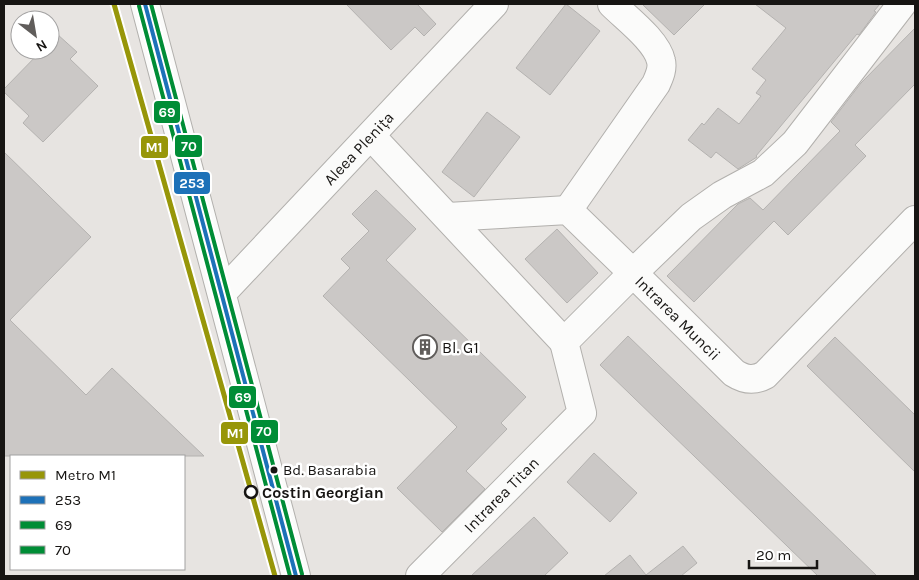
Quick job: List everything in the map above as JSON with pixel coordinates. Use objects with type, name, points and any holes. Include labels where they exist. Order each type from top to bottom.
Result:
[{"type":"street","points":[[145,4],[222,293],[290,574]]},
{"type":"street","name":"Aleea Plenița","points":[[222,293],[494,4]]},
{"type":"street","points":[[568,210],[656,84],[661,70],[661,60],[655,49],[646,37],[612,4]]},
{"type":"street","name":"Intrarea Muncii","points":[[902,4],[795,143],[763,174],[707,204],[633,273],[734,373],[740,377],[758,379],[765,375],[915,220]]},
{"type":"street","points":[[371,136],[564,342],[633,273],[568,210],[448,217]]},
{"type":"street","name":"Intrarea Titan","points":[[420,576],[582,413],[564,342]]},
{"type":"building","points":[[346,4],[417,4],[436,24],[424,36],[415,27],[391,50]]},
{"type":"building","points":[[566,4],[600,31],[550,95],[516,68]]},
{"type":"building","points":[[642,4],[705,4],[674,35]]},
{"type":"building","points":[[755,4],[880,4],[859,35],[857,34],[757,157],[738,169],[716,152],[711,158],[688,140],[718,108],[739,124],[761,96],[756,93],[766,80],[752,69],[786,28]]},
{"type":"building","points":[[915,28],[915,84],[855,145],[866,156],[788,235],[774,221],[694,302],[667,276],[738,204],[750,198],[763,210],[840,131],[831,122],[861,83]]},
{"type":"building","points":[[60,37],[77,52],[70,59],[98,86],[43,142],[23,123],[29,116],[4,92],[4,89],[32,60],[60,60]]},
{"type":"building","points":[[487,112],[520,137],[474,197],[442,172]]},
{"type":"building","points":[[4,152],[91,237],[10,320],[86,395],[112,368],[204,456],[4,456]]},
{"type":"building","name":"Bl. G1","points":[[376,190],[416,229],[386,260],[526,397],[501,423],[507,429],[466,471],[485,489],[442,532],[397,488],[457,427],[323,296],[350,268],[341,259],[369,231],[352,214]]},
{"type":"building","points":[[557,229],[598,273],[567,303],[525,259]]},
{"type":"building","points":[[628,336],[877,576],[818,576],[600,365]]},
{"type":"building","points":[[835,337],[915,415],[915,472],[807,366]]},
{"type":"building","points":[[594,453],[637,493],[610,522],[567,482]]},
{"type":"building","points":[[534,517],[568,553],[544,576],[471,576]]},
{"type":"building","points":[[683,546],[697,563],[681,576],[604,576],[630,555],[646,575]]},
{"type":"metro line","name":"M1","points":[[114,4],[275,576]]},
{"type":"transit line","name":"253","points":[[145,4],[296,576]]},
{"type":"transit line","name":"70","points":[[151,4],[302,574]]},
{"type":"transit line","name":"69","points":[[139,6],[290,576]]},
{"type":"place","name":"Bl. G1","points":[[425,347]]},
{"type":"place","name":"Bd. Basarabia","points":[[274,470]]},
{"type":"place","name":"Costin Georgian","points":[[251,492]]}]
